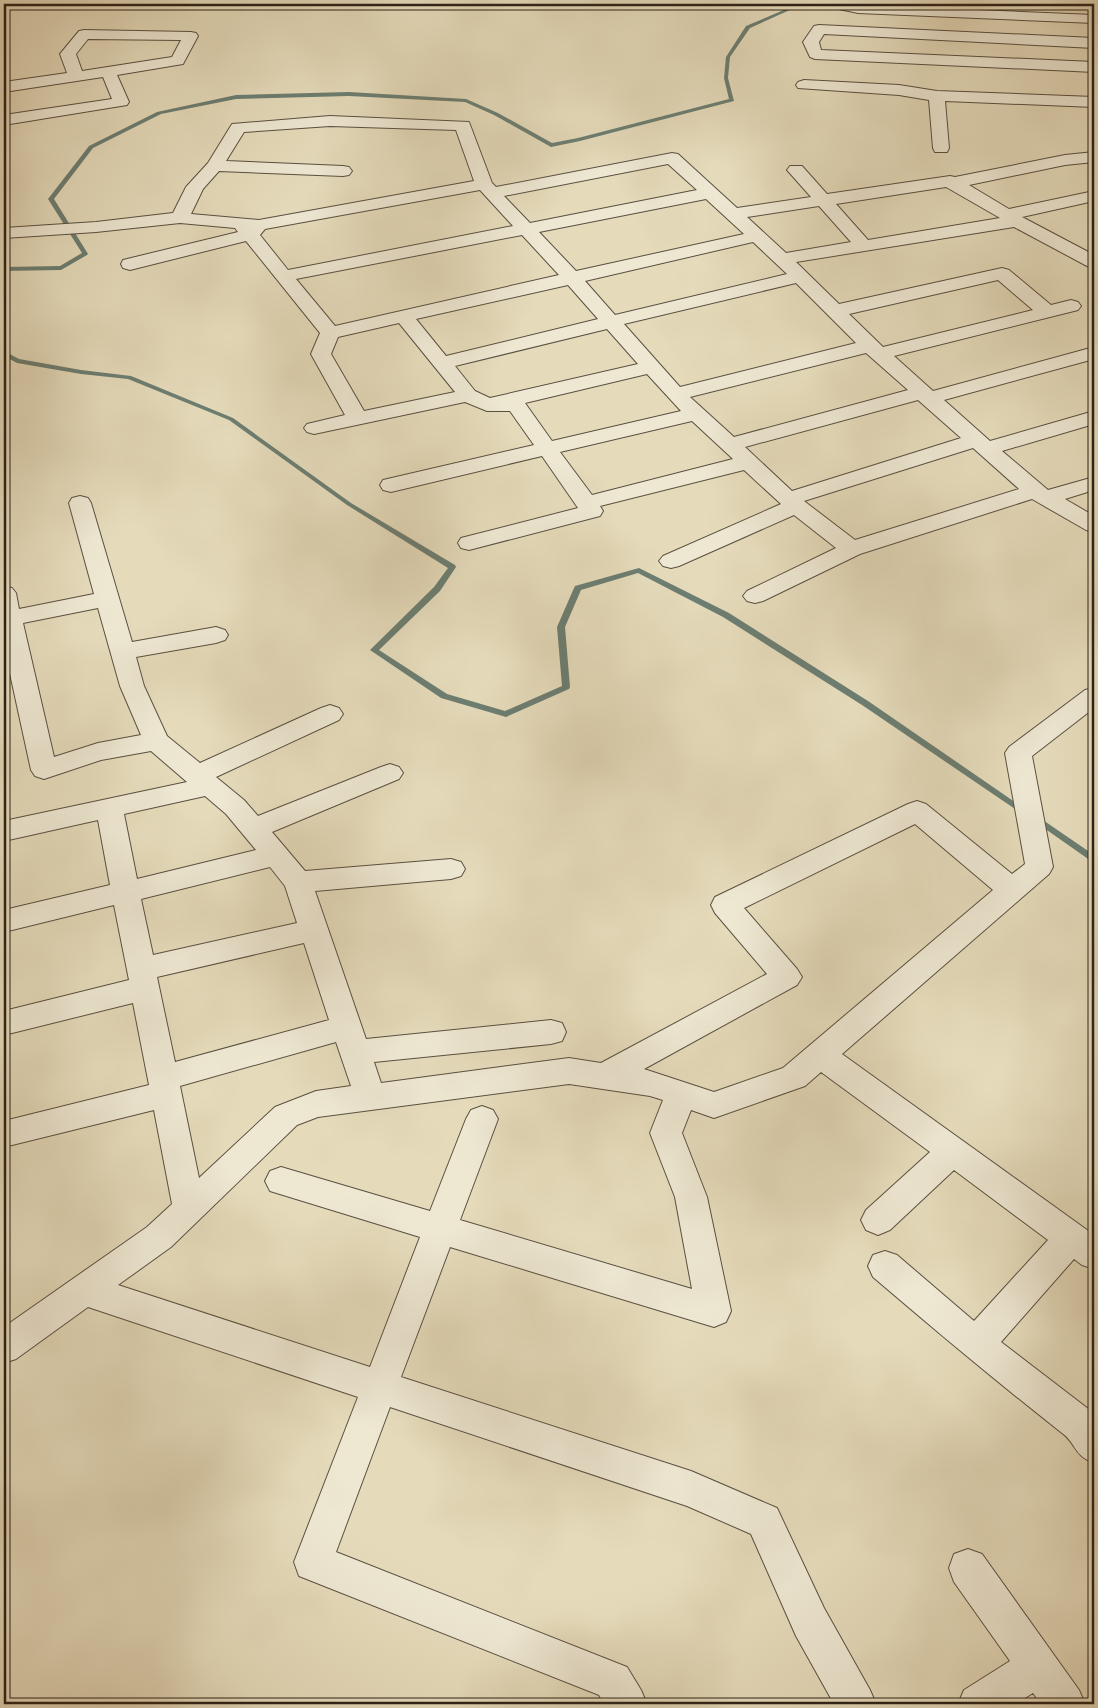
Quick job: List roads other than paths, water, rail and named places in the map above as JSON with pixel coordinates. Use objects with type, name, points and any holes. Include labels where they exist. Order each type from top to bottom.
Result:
[{"type":"street","points":[[844,6],[858,8],[1008,9],[1094,19]]},
{"type":"street","points":[[1008,9],[1014,39],[1016,63]]},
{"type":"street","points":[[1094,43],[818,29],[811,42],[815,54],[1094,67]]},
{"type":"street","points":[[4,87],[178,61],[191,36],[84,34],[68,54],[76,76]]},
{"type":"street","points":[[4,120],[121,102],[108,71]]},
{"type":"street","points":[[804,85],[899,90],[937,96],[1094,102]]},
{"type":"street","points":[[937,96],[941,148]]},
{"type":"street","points":[[180,218],[195,187],[215,166],[238,127],[330,122],[463,125],[488,188],[653,367],[675,394],[792,503],[852,549]]},
{"type":"street","points":[[952,183],[1065,160],[1094,157]]},
{"type":"street","points":[[130,264],[250,228],[672,158],[800,276],[875,350],[982,445],[1040,495],[1094,525]]},
{"type":"street","points":[[215,166],[343,171]]},
{"type":"street","points":[[796,170],[864,246]]},
{"type":"street","points":[[734,214],[950,181],[1011,218],[1094,262]]},
{"type":"street","points":[[284,276],[711,193]]},
{"type":"street","points":[[782,259],[864,246],[1011,218],[1094,196]]},
{"type":"street","points":[[12,233],[180,218],[250,228],[284,276],[330,333]]},
{"type":"street","points":[[330,333],[757,236]]},
{"type":"street","points":[[1067,248],[1094,242]]},
{"type":"street","points":[[835,311],[1002,274],[1047,312]]},
{"type":"street","points":[[441,363],[800,276]]},
{"type":"street","points":[[675,394],[1071,306]]},
{"type":"street","points":[[403,316],[468,395],[487,405],[516,405],[592,511],[469,543]]},
{"type":"street","points":[[330,333],[321,354],[357,418]]},
{"type":"street","points":[[730,445],[1094,353]]},
{"type":"street","points":[[487,405],[653,367]]},
{"type":"street","points":[[314,428],[468,395]]},
{"type":"street","points":[[391,485],[697,414]]},
{"type":"street","points":[[671,561],[792,503],[982,445],[1094,417]]},
{"type":"street","points":[[586,503],[748,462]]},
{"type":"street","points":[[755,596],[852,549],[1040,495],[1094,483]]},
{"type":"street","points":[[80,503],[132,686],[156,741],[235,807],[298,882],[370,1097]]},
{"type":"street","points":[[4,593],[44,770],[98,752],[156,741]]},
{"type":"street","points":[[10,618],[107,599]]},
{"type":"street","points":[[122,652],[216,635]]},
{"type":"street","points":[[4,1347],[159,1237],[286,1116],[316,1104],[569,1071],[651,1083],[714,1105],[794,1077],[1039,867],[1018,753],[1094,696]]},
{"type":"street","points":[[4,831],[110,808],[203,781],[330,714]]},
{"type":"street","points":[[254,830],[390,772]]},
{"type":"street","points":[[110,808],[189,1208]]},
{"type":"street","points":[[605,1076],[787,977],[725,906],[917,811],[1012,890]]},
{"type":"street","points":[[4,921],[275,856]]},
{"type":"street","points":[[298,882],[451,869]]},
{"type":"street","points":[[4,1023],[144,979],[314,930]]},
{"type":"street","points":[[4,1134],[165,1086],[351,1039],[551,1032]]},
{"type":"street","points":[[820,1054],[1083,1246],[976,1344]]},
{"type":"street","points":[[281,1181],[714,1311],[691,1197],[666,1133],[681,1094]]},
{"type":"street","points":[[482,1119],[313,1562],[613,1681],[627,1704]]},
{"type":"street","points":[[878,1220],[953,1151]]},
{"type":"street","points":[[885,1266],[976,1344],[1078,1423],[1094,1445]]},
{"type":"street","points":[[85,1290],[691,1489],[764,1521],[810,1622],[856,1704]]},
{"type":"street","points":[[968,1568],[1064,1704]]},
{"type":"street","points":[[978,1704],[1038,1667]]},
{"type":"waterway","points":[[4,269],[61,268],[85,254],[51,199],[91,147],[159,113],[236,97],[349,94],[466,101],[496,114],[551,145],[578,140],[732,100],[726,78],[728,57],[748,27],[801,4]]},
{"type":"waterway","points":[[4,353],[17,361],[81,372],[129,377],[231,419],[349,504],[452,567],[437,589],[374,650],[444,696],[506,714],[566,687],[561,627],[578,588],[639,570],[726,615],[865,703],[1024,811]]},
{"type":"waterway","points":[[1037,819],[1094,859]]}]
